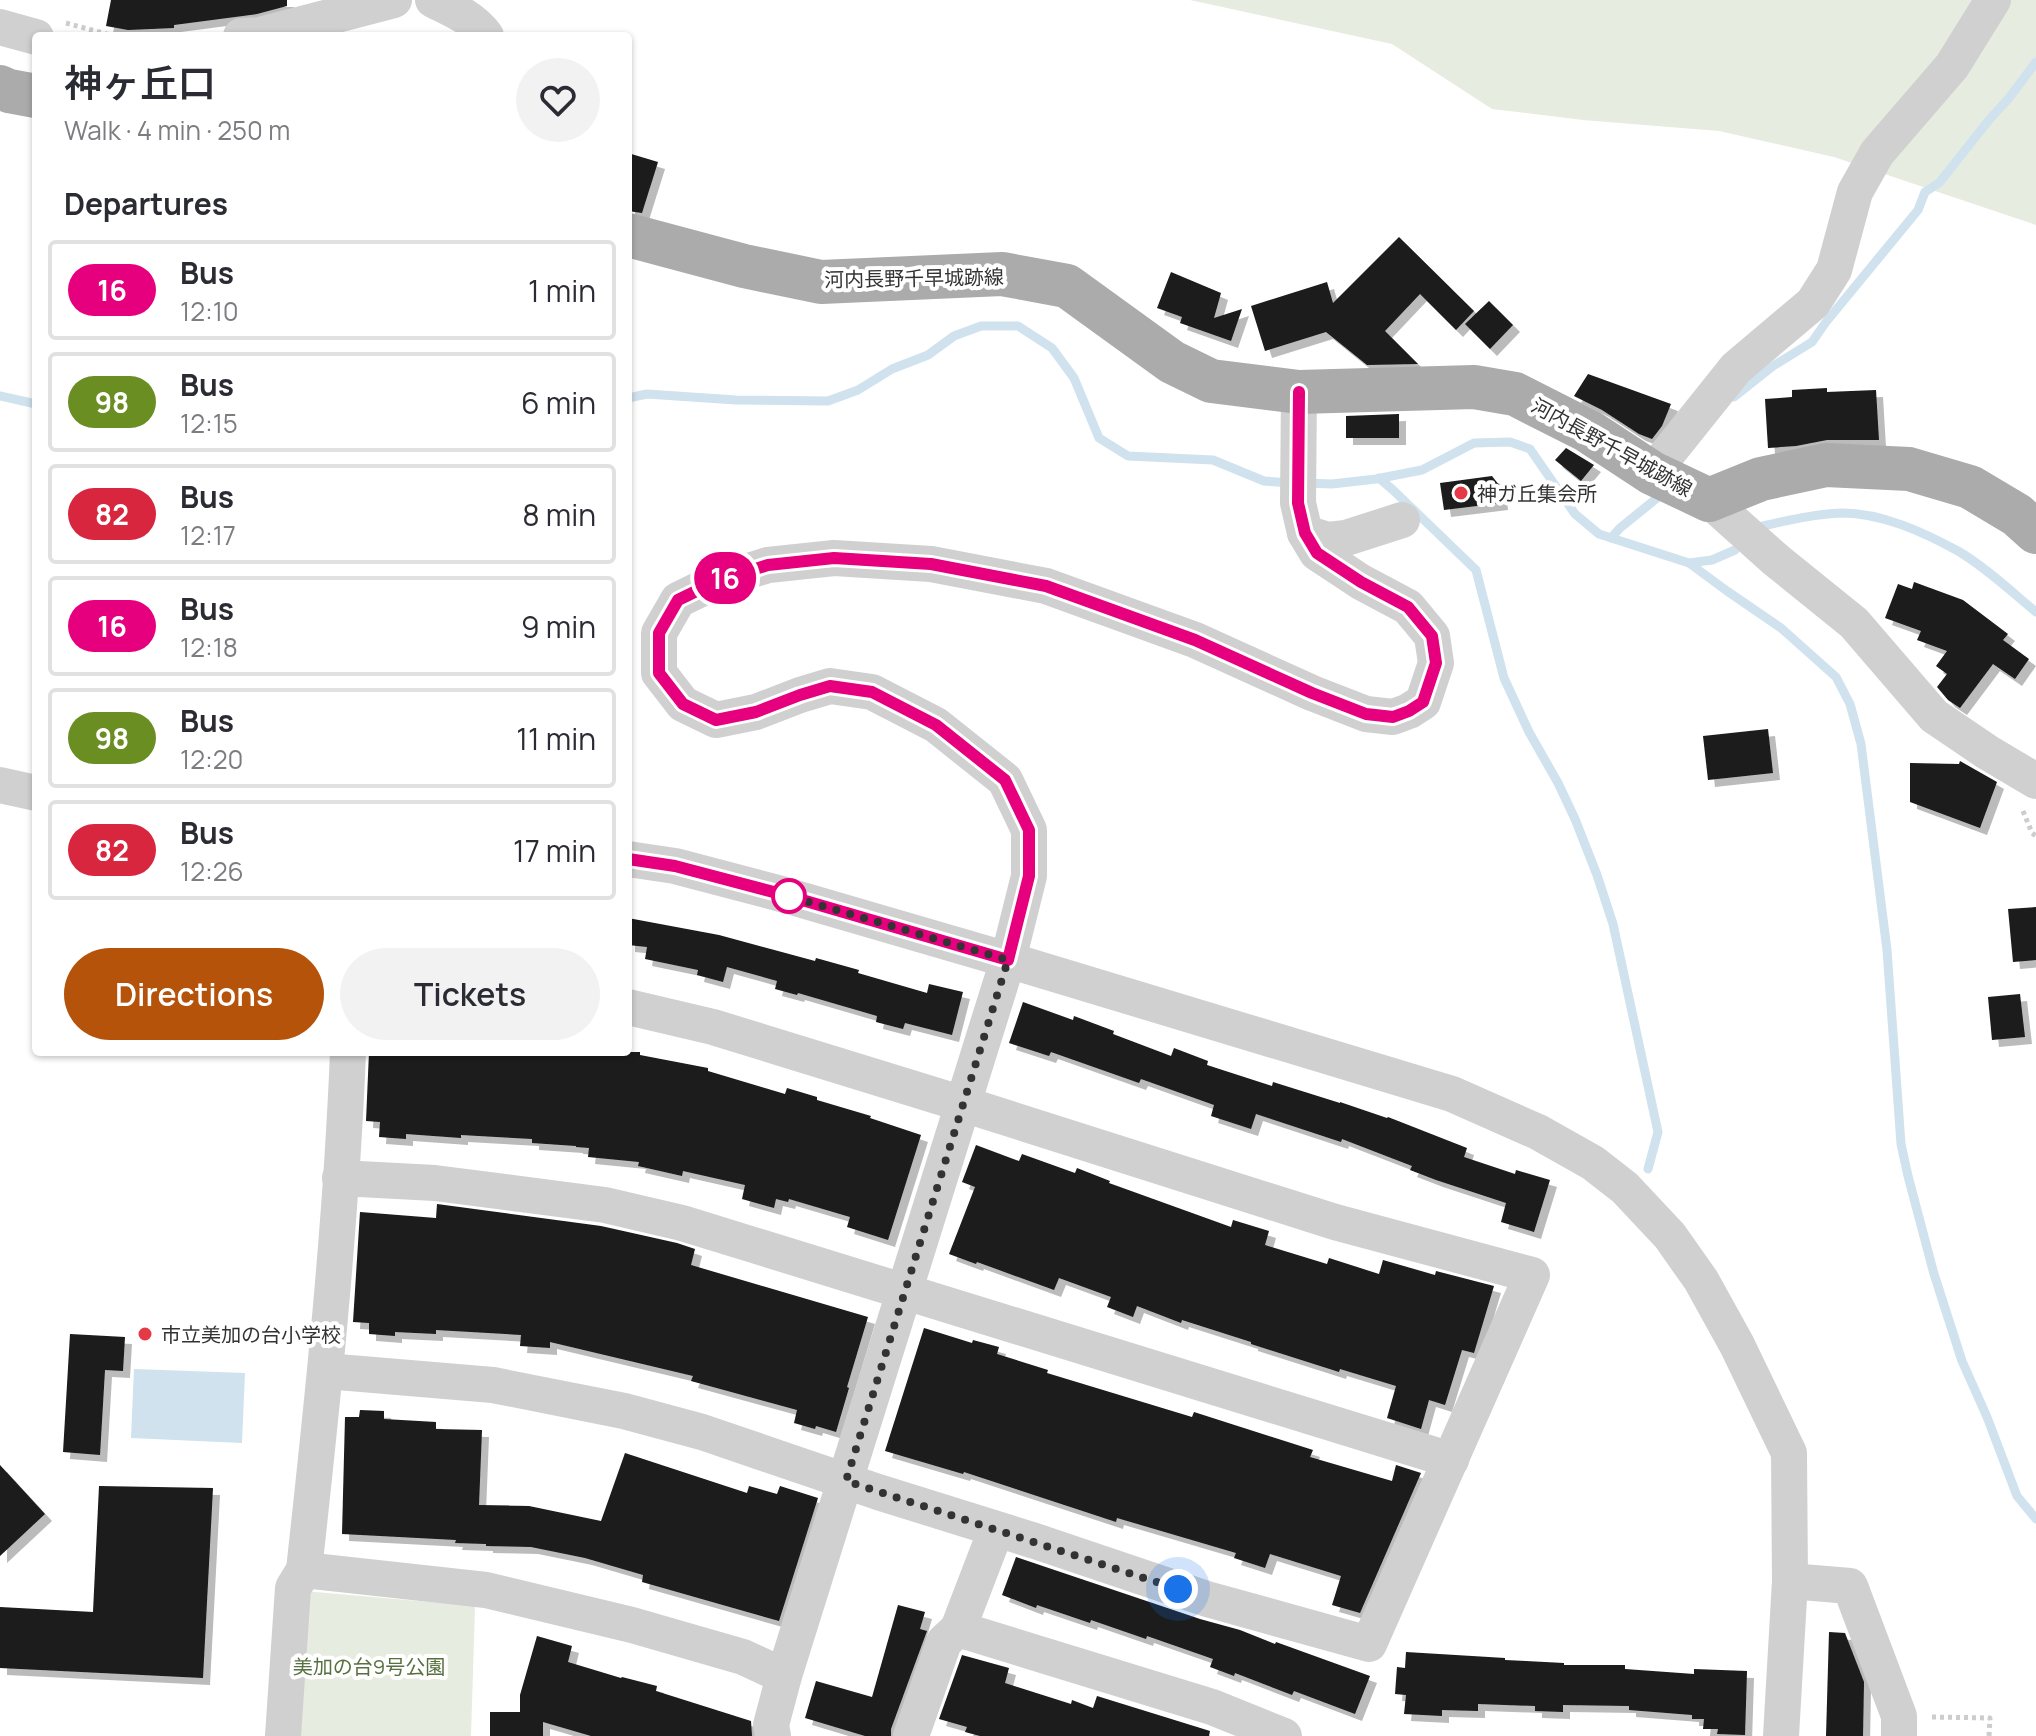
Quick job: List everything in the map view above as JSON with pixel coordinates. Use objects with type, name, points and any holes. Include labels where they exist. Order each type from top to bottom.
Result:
[{"type":"main road","points":[[0,87],[32,95]]},
{"type":"main road","name":"河内長野千早城跡線","points":[[632,236],[744,266],[821,282],[1002,274],[1067,286],[1172,362],[1211,381],[1299,403],[1474,387],[1515,394],[1588,431],[1652,473],[1709,500],[1761,479],[1826,465],[1909,469],[1970,487],[2017,515],[2036,532]]},
{"type":"street","points":[[271,32],[394,0]]},
{"type":"street","points":[[433,0],[458,12],[483,32]]},
{"type":"street","points":[[1652,473],[1736,368],[1813,303],[1834,270],[1855,192],[1877,153],[1952,66],[1993,0]]},
{"type":"street","points":[[0,27],[32,36]]},
{"type":"street","points":[[773,1736],[771,1725],[784,1676],[1008,960],[1029,876],[1029,830],[1005,780],[936,725],[872,692],[830,686],[756,712],[716,720],[683,704],[659,673],[659,633],[678,600],[717,581],[768,565],[834,558],[931,564],[1046,586],[1195,640],[1366,714],[1393,717],[1423,702],[1436,663],[1432,636],[1408,607],[1361,582],[1317,553],[1302,518],[1299,403]]},
{"type":"street","points":[[1709,500],[1776,560],[1854,623],[1934,716],[2036,781]]},
{"type":"street","points":[[1302,518],[1328,540],[1346,538],[1402,520]]},
{"type":"street","points":[[0,785],[32,792]]},
{"type":"street","points":[[632,860],[675,866],[785,895],[1452,1094],[1538,1132],[1593,1163],[1625,1188],[1670,1236],[1701,1280],[1737,1345],[1789,1453],[1790,1581],[1781,1736]]},
{"type":"street","points":[[326,1371],[493,1385],[624,1411],[716,1436],[1207,1599],[1369,1644],[1532,1275],[1335,1222],[713,1027],[632,1008]]},
{"type":"street","points":[[283,1736],[293,1588],[304,1570],[326,1371],[348,1056]]},
{"type":"street","points":[[340,1178],[435,1183],[605,1205],[682,1223],[1451,1460]]},
{"type":"street","points":[[911,1736],[944,1642],[958,1629],[996,1530]]},
{"type":"street","points":[[304,1570],[486,1590],[632,1625],[743,1657],[784,1676]]},
{"type":"street","points":[[1790,1581],[1850,1586],[1899,1726]]},
{"type":"street","points":[[958,1629],[1212,1707],[1284,1736]]},
{"type":"path","points":[[1899,1726],[1990,1718],[1989,1736]]},
{"type":"green space","points":[[1190,0],[2036,0],[2036,225],[1834,157],[1719,131],[1492,109],[1392,44]]},
{"type":"green space","name":"美加の台9号公園","points":[[304,1591],[475,1606],[471,1736],[292,1736]]},
{"type":"water","points":[[134,1369],[245,1373],[242,1443],[131,1438]]},
{"type":"building","points":[[111,0],[287,0],[287,6],[257,14],[174,25],[174,28],[128,30],[106,26]]},
{"type":"building","points":[[632,154],[658,162],[642,213],[632,212]]},
{"type":"building","points":[[1399,237],[1474,311],[1456,330],[1420,294],[1385,331],[1418,364],[1367,365],[1326,332],[1265,351],[1251,306],[1327,282],[1333,303]]},
{"type":"building","points":[[1171,272],[1221,293],[1214,318],[1242,309],[1231,341],[1180,323],[1182,317],[1157,308]]},
{"type":"building","points":[[1489,301],[1513,325],[1490,349],[1465,324]]},
{"type":"building","points":[[1588,374],[1671,404],[1662,426],[1652,439],[1574,396]]},
{"type":"building","points":[[1827,388],[1827,392],[1876,390],[1879,440],[1827,440],[1768,448],[1765,399],[1792,397],[1792,390]]},
{"type":"building","points":[[1399,414],[1399,438],[1346,438],[1346,416]]},
{"type":"building","points":[[1566,448],[1594,465],[1581,481],[1555,460]]},
{"type":"building","name":"神ガ丘集会所","points":[[1492,476],[1499,485],[1501,503],[1444,510],[1440,483]]},
{"type":"building","points":[[1914,582],[1963,600],[2008,634],[2003,640],[2029,659],[2015,679],[1993,664],[1960,708],[1948,700],[1937,687],[1947,674],[1936,666],[1947,651],[1917,640],[1921,631],[1885,618],[1898,584],[1912,589]]},
{"type":"building","points":[[1768,729],[1773,773],[1708,780],[1703,736]]},
{"type":"building","points":[[1960,761],[1997,782],[1980,828],[1910,802],[1910,763],[1959,764]]},
{"type":"building","points":[[2036,907],[2036,960],[2013,962],[2008,909]]},
{"type":"building","points":[[632,919],[719,935],[815,961],[816,958],[927,993],[929,984],[963,992],[952,1035],[905,1023],[903,1029],[876,1022],[877,1016],[775,989],[777,981],[727,967],[723,982],[697,975],[698,970],[645,959],[647,947],[632,945]]},
{"type":"building","points":[[2020,994],[2025,1037],[1992,1040],[1988,997]]},
{"type":"building","points":[[1023,1002],[1073,1020],[1074,1016],[1171,1056],[1174,1048],[1208,1061],[1207,1065],[1272,1086],[1273,1082],[1388,1117],[1467,1148],[1464,1157],[1515,1174],[1516,1170],[1550,1180],[1534,1232],[1501,1222],[1506,1203],[1410,1170],[1412,1166],[1342,1139],[1341,1142],[1256,1114],[1251,1129],[1211,1116],[1214,1105],[1141,1079],[1139,1083],[1051,1052],[1049,1056],[1009,1043]]},
{"type":"building","points":[[632,1052],[640,1052],[640,1055],[708,1068],[708,1071],[785,1094],[787,1088],[921,1135],[888,1240],[847,1227],[850,1217],[789,1199],[788,1202],[776,1199],[774,1208],[742,1199],[745,1185],[683,1171],[682,1176],[638,1166],[639,1162],[588,1157],[589,1148],[532,1143],[532,1139],[461,1135],[461,1138],[406,1134],[406,1139],[379,1137],[380,1122],[366,1121],[369,1056],[632,1056]]},
{"type":"building","points":[[976,1145],[1019,1161],[1022,1154],[1075,1173],[1077,1168],[1109,1183],[1231,1227],[1233,1220],[1269,1231],[1265,1245],[1327,1264],[1329,1258],[1379,1274],[1383,1260],[1435,1275],[1436,1271],[1494,1286],[1474,1353],[1462,1350],[1445,1405],[1429,1400],[1421,1429],[1387,1418],[1396,1386],[1340,1369],[1339,1372],[1182,1320],[1181,1323],[1137,1306],[1133,1317],[1107,1307],[1111,1297],[1059,1278],[1054,1290],[949,1254],[975,1187],[962,1182]]},
{"type":"building","points":[[437,1204],[601,1226],[677,1243],[695,1249],[691,1265],[868,1317],[836,1432],[794,1423],[797,1410],[691,1381],[693,1376],[550,1342],[550,1348],[520,1346],[521,1335],[436,1330],[436,1334],[369,1334],[369,1323],[353,1322],[360,1212],[436,1218]]},
{"type":"building","points":[[924,1328],[972,1343],[973,1340],[999,1347],[997,1354],[1048,1370],[1047,1373],[1192,1417],[1194,1412],[1313,1450],[1310,1457],[1392,1481],[1396,1465],[1421,1473],[1360,1613],[1332,1605],[1341,1576],[1270,1554],[1265,1568],[1234,1558],[1236,1553],[1117,1518],[1116,1522],[964,1472],[885,1451]]},
{"type":"building","points":[[70,1334],[125,1337],[123,1371],[105,1370],[100,1455],[63,1452]]},
{"type":"building","points":[[360,1410],[384,1411],[384,1419],[436,1422],[436,1429],[482,1430],[479,1505],[529,1506],[601,1521],[625,1453],[747,1493],[749,1486],[777,1494],[780,1486],[818,1498],[779,1621],[642,1582],[643,1575],[585,1558],[531,1547],[342,1534],[345,1417],[359,1417]]},
{"type":"building","points":[[0,1465],[45,1514],[0,1556]]},
{"type":"building","points":[[99,1486],[213,1488],[203,1678],[0,1668],[0,1607],[93,1612]]},
{"type":"building","points":[[1016,1557],[1370,1676],[1355,1714],[1294,1691],[1292,1695],[1235,1673],[1234,1676],[1210,1667],[1213,1659],[1147,1636],[1146,1639],[1037,1605],[1036,1608],[1002,1595]]},
{"type":"building","points":[[898,1605],[925,1612],[920,1629],[927,1631],[891,1736],[865,1736],[805,1718],[816,1681],[872,1697]]},
{"type":"building","points":[[1829,1632],[1845,1633],[1864,1682],[1863,1736],[1826,1736]]},
{"type":"building","points":[[537,1636],[572,1646],[568,1662],[657,1686],[656,1691],[751,1721],[752,1736],[591,1736],[543,1722],[543,1736],[490,1736],[490,1712],[520,1712],[520,1695]]},
{"type":"building","points":[[1406,1652],[1564,1665],[1625,1665],[1625,1669],[1694,1674],[1694,1669],[1747,1671],[1745,1735],[1717,1734],[1718,1729],[1703,1729],[1704,1719],[1692,1719],[1692,1715],[1629,1710],[1629,1706],[1563,1705],[1563,1712],[1535,1711],[1535,1706],[1478,1704],[1478,1711],[1442,1710],[1442,1716],[1404,1714],[1406,1695],[1395,1694],[1397,1667],[1405,1668]]},
{"type":"building","points":[[962,1655],[1009,1668],[1005,1683],[1093,1708],[1097,1696],[1210,1731],[1209,1736],[980,1736],[965,1732],[967,1727],[939,1719]]},
{"type":"waterway","points":[[1734,397],[1773,366],[1812,342],[1918,210],[1925,192],[1939,183],[2036,62]]},
{"type":"waterway","points":[[632,397],[647,394],[736,400],[828,401],[858,390],[892,369],[928,355],[954,336],[981,326],[1018,326],[1052,348],[1074,378],[1099,438],[1128,456],[1213,460],[1264,481],[1290,483]]},
{"type":"waterway","points":[[0,396],[32,403]]},
{"type":"waterway","points":[[1305,483],[1332,484],[1422,470],[1474,443],[1510,442],[1530,449],[1575,514],[1599,534],[1689,563],[1781,628],[1836,677],[1850,704],[1861,744],[1887,950],[1901,1144],[1908,1176],[1934,1274],[1962,1361],[2017,1496],[2036,1519]]},
{"type":"waterway","points":[[1379,478],[1476,570],[1504,678],[1575,819],[1597,875],[1613,924],[1658,1132],[1648,1169]]},
{"type":"waterway","points":[[1611,538],[1662,494]]},
{"type":"waterway","points":[[1763,526],[1842,513],[1887,520],[1958,551],[2036,612]]},
{"type":"waterway","points":[[1689,563],[1712,560],[1735,550]]},
{"type":"bus line","name":"16","points":[[632,860],[675,866],[785,895],[1008,960],[1029,876],[1029,830],[1005,780],[936,725],[872,692],[830,686],[756,712],[716,720],[683,704],[659,673],[659,633],[678,600],[717,581],[768,565],[834,558],[931,564],[1046,586],[1195,640],[1366,714],[1393,717],[1423,702],[1436,663],[1432,636],[1408,607],[1361,582],[1317,553],[1305,533],[1298,503],[1299,392]]},
{"type":"place","name":"神ガ丘集会所","points":[[1461,493]]},
{"type":"place","name":"市立美加の台小学校","points":[[145,1334]]},
{"type":"route","points":[[789,896],[785,895],[1008,960],[846,1481],[1178,1589]]}]
